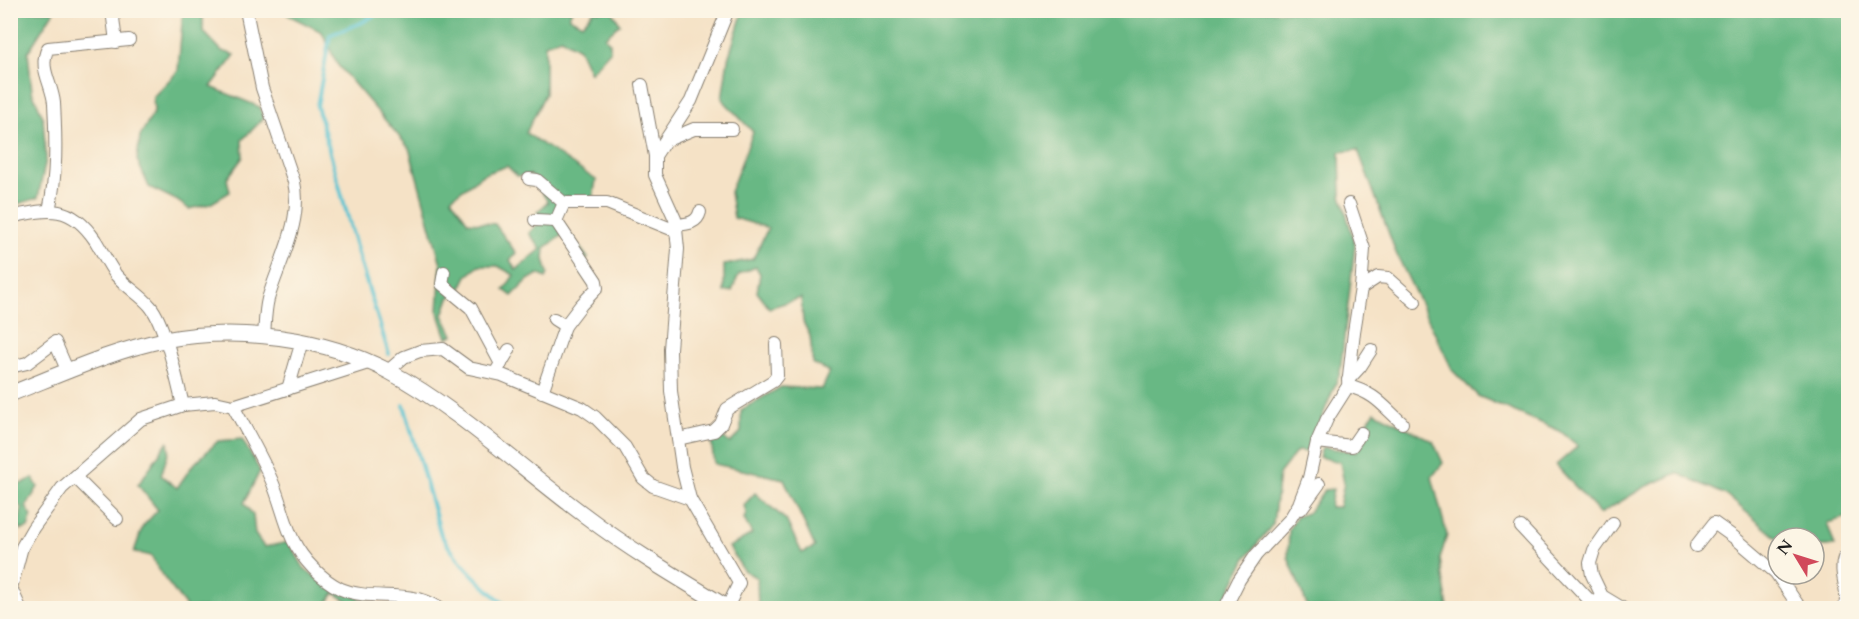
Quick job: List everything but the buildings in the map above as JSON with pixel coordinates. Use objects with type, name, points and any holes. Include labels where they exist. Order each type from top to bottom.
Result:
[{"type":"street","points":[[49,210],[56,163],[53,99],[47,80],[44,56],[48,48],[123,41],[112,10]]},
{"type":"street","points":[[246,10],[262,88],[298,198],[287,245],[267,302],[264,336]]},
{"type":"street","points":[[655,156],[691,101],[728,10]]},
{"type":"street","points":[[10,394],[110,355],[165,340],[233,335],[264,336],[302,341],[328,348],[388,371],[428,395],[588,518],[641,555],[728,608],[739,583],[690,499],[678,440],[670,391],[670,350],[678,249],[676,228],[675,219],[656,175],[655,156],[642,85]]},
{"type":"street","points":[[665,141],[694,129],[732,129]]},
{"type":"street","points":[[529,179],[537,180],[564,203],[608,203],[676,228],[696,220],[700,212]]},
{"type":"street","points":[[556,221],[564,203]]},
{"type":"street","points":[[1348,382],[1364,249],[1349,204]]},
{"type":"street","points":[[10,217],[49,210],[62,212],[81,222],[117,275],[151,306],[159,320],[183,405]]},
{"type":"street","points":[[535,220],[556,221]]},
{"type":"street","points":[[542,392],[561,334],[560,323],[597,288],[596,281],[556,221]]},
{"type":"street","points":[[444,272],[442,284],[471,308],[502,375],[582,408],[595,417],[625,447],[643,478],[653,486],[690,499]]},
{"type":"street","points":[[1361,288],[1378,276],[1388,278],[1415,303]]},
{"type":"street","points":[[288,389],[302,341]]},
{"type":"street","points":[[10,367],[27,363],[55,342],[68,372]]},
{"type":"street","points":[[678,440],[714,431],[722,424],[727,409],[773,381],[777,376],[776,344]]},
{"type":"street","points":[[388,371],[404,357],[432,349],[443,349],[469,368],[498,369]]},
{"type":"street","points":[[498,369],[509,350]]},
{"type":"street","points":[[1225,609],[1239,580],[1256,555],[1290,519],[1309,478],[1317,442],[1327,418],[1348,382],[1371,350]]},
{"type":"street","points":[[20,609],[11,588],[22,547],[33,528],[62,488],[141,419],[183,405],[215,402],[233,406],[368,363]]},
{"type":"street","points":[[1348,382],[1375,397],[1402,423]]},
{"type":"street","points":[[233,406],[271,479],[294,541],[321,576],[341,589],[364,594],[401,596],[434,605],[439,609]]},
{"type":"street","points":[[1317,442],[1352,446],[1361,433]]},
{"type":"street","points":[[75,477],[117,519]]},
{"type":"street","points":[[1293,512],[1299,511],[1320,484]]},
{"type":"street","points":[[1595,603],[1590,563],[1594,550],[1613,523]]},
{"type":"street","points":[[1696,546],[1714,524],[1735,538],[1776,573],[1800,609]]},
{"type":"street","points":[[1521,527],[1595,603],[1622,609]]},
{"type":"street","points":[[1844,609],[1847,602],[1842,564],[1844,558],[1848,557]]},
{"type":"green space","points":[[11,10],[54,11],[28,52],[32,91],[43,117],[46,159],[38,198],[11,206]]},
{"type":"green space","points":[[572,10],[569,17],[582,24],[594,11],[612,11],[620,24],[605,37],[610,43],[610,51],[590,73],[579,49],[561,38],[545,44],[545,94],[526,133],[596,180],[593,198],[563,197],[555,216],[588,258],[586,260],[565,233],[545,248],[544,259],[548,274],[546,278],[538,274],[528,280],[512,296],[504,290],[514,275],[498,266],[479,266],[467,276],[460,290],[449,298],[443,315],[453,335],[447,338],[438,311],[441,264],[409,148],[337,64],[322,32],[288,15],[285,11]],"holes":[[[507,166],[517,176],[531,175],[548,202],[537,212],[543,219],[529,233],[541,249],[516,270],[510,260],[516,253],[495,224],[468,222],[451,198],[484,174]]]},
{"type":"green space","points":[[183,11],[203,11],[203,31],[222,51],[235,55],[211,87],[260,107],[264,118],[242,140],[243,157],[227,179],[230,192],[210,204],[189,209],[149,187],[137,160],[140,136],[154,112],[153,97],[178,71]]},
{"type":"green space","points":[[743,11],[1848,11],[1848,517],[1827,523],[1835,546],[1826,546],[1826,526],[1766,526],[1766,529],[1726,495],[1677,473],[1643,488],[1600,514],[1556,465],[1578,446],[1560,431],[1478,396],[1453,371],[1396,253],[1358,150],[1340,152],[1341,195],[1355,245],[1340,373],[1308,452],[1297,451],[1279,474],[1273,524],[1246,558],[1221,608],[758,607],[757,578],[743,570],[729,547],[752,534],[744,519],[746,513],[744,505],[755,493],[786,520],[802,553],[815,547],[784,479],[714,464],[711,439],[719,434],[730,443],[741,432],[741,410],[781,387],[822,389],[830,372],[813,364],[810,336],[803,322],[801,298],[769,308],[757,292],[760,274],[756,267],[739,274],[732,291],[724,292],[724,265],[753,259],[768,228],[734,218],[730,192],[753,132],[722,99],[728,59]]},
{"type":"green space","points":[[1375,412],[1433,441],[1443,463],[1432,477],[1447,535],[1440,559],[1448,608],[1308,608],[1288,557],[1289,529],[1296,517],[1309,512],[1324,490],[1333,489],[1330,507],[1339,507],[1344,483],[1340,462],[1319,457],[1322,447],[1356,452],[1367,437],[1364,426]]},
{"type":"green space","points":[[242,439],[260,471],[244,503],[253,515],[255,534],[264,547],[289,542],[304,568],[327,586],[376,604],[374,608],[360,608],[334,593],[324,608],[187,608],[151,556],[134,552],[143,526],[158,510],[138,485],[168,441],[169,451],[161,475],[177,488],[192,466],[218,441]]},
{"type":"green space","points":[[10,478],[21,484],[33,478],[38,487],[26,507],[32,516],[28,528],[21,530],[18,525],[22,508],[11,499]]},
{"type":"waterway","points":[[383,10],[361,23],[330,35],[317,106],[360,261],[389,354]]},
{"type":"waterway","points":[[404,405],[441,535],[472,574],[509,608]]}]
